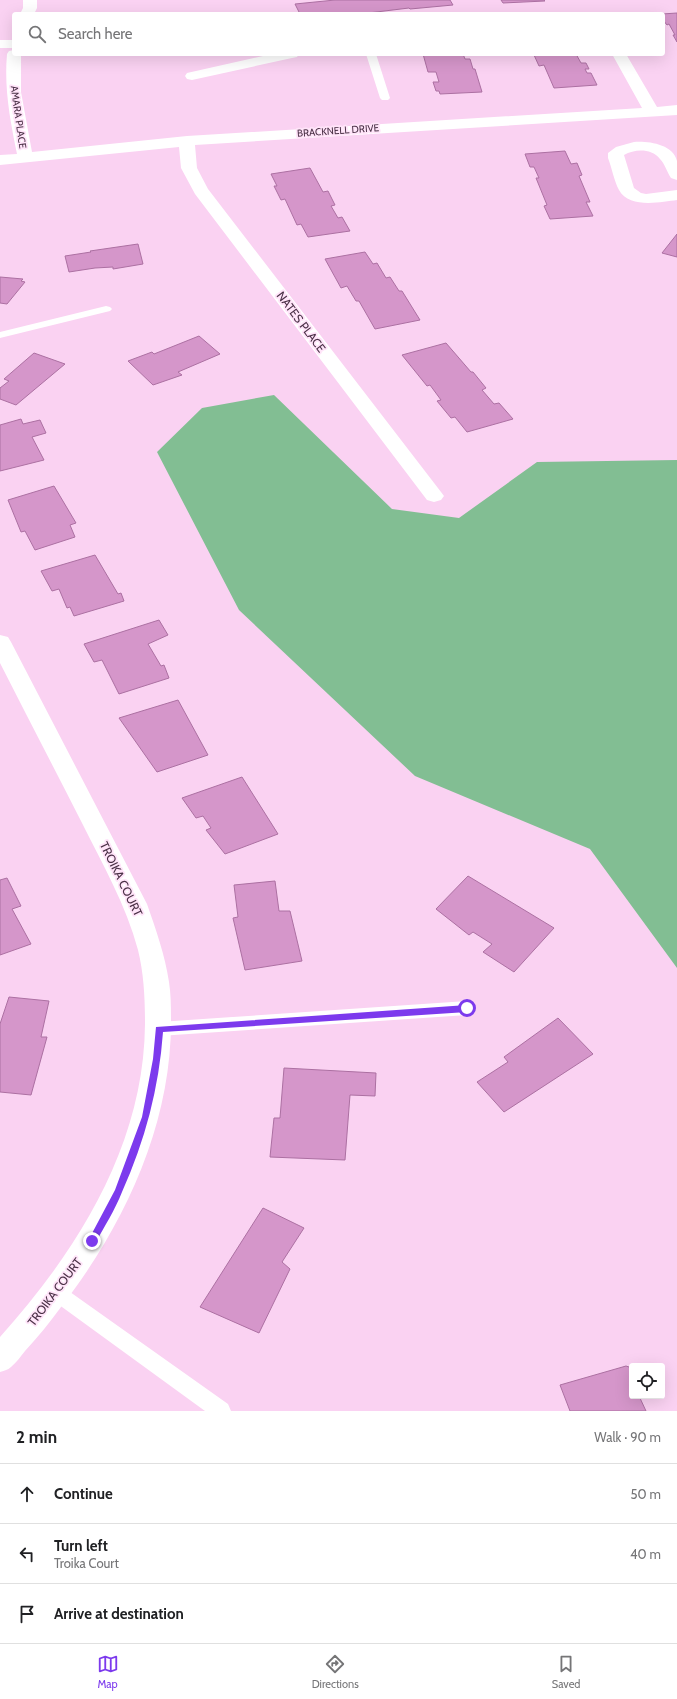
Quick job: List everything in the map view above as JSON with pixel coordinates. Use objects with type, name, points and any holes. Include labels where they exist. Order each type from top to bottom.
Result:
[{"type":"street","points":[[28,12],[30,0]]},
{"type":"street","points":[[0,44],[12,44]]},
{"type":"street","name":"AMARA PLACE","points":[[14,56],[13,66],[16,110],[25,156]]},
{"type":"street","points":[[192,76],[283,56]]},
{"type":"street","points":[[619,56],[652,112]]},
{"type":"street","name":"BRACKNELL DRIVE","points":[[0,160],[25,156],[186,141],[677,110]]},
{"type":"street","name":"NATES PLACE","points":[[186,141],[185,155],[190,174],[201,191],[434,496]]},
{"type":"street","points":[[677,175],[666,155],[657,149],[635,146],[622,148],[616,153],[616,158],[627,190],[635,196],[646,199],[677,195]]},
{"type":"street","name":"TROIKA COURT","points":[[0,642],[135,904],[149,942],[158,994],[159,1029],[157,1059],[146,1117],[119,1192],[92,1241],[57,1293],[29,1328],[0,1358]]},
{"type":"lane","points":[[372,56],[385,98]]},
{"type":"lane","points":[[0,335],[106,309]]},
{"type":"lane","points":[[159,1029],[467,1008]]},
{"type":"lane","points":[[57,1293],[221,1411]]},
{"type":"green space","points":[[274,395],[392,509],[459,518],[537,462],[677,460],[677,968],[590,849],[415,776],[239,610],[157,452],[202,408]]},
{"type":"building","points":[[335,0],[450,0],[453,5],[376,12],[299,12],[295,4]]},
{"type":"building","points":[[501,0],[544,0],[545,1],[503,3]]},
{"type":"building","points":[[677,13],[677,42],[669,24],[667,25],[665,22],[665,14]]},
{"type":"building","points":[[424,56],[464,56],[465,59],[470,59],[473,69],[475,69],[482,92],[440,94],[439,91],[436,91],[433,82],[439,82],[436,72],[428,72]]},
{"type":"building","points":[[534,56],[577,56],[581,63],[586,63],[589,69],[585,69],[587,73],[591,73],[597,85],[554,88],[544,65],[539,66]]},
{"type":"building","points":[[565,151],[571,164],[577,163],[582,175],[579,176],[590,202],[586,202],[593,216],[550,219],[544,206],[547,205],[536,178],[539,178],[534,167],[530,167],[525,154]]},
{"type":"building","points":[[310,168],[323,192],[328,191],[335,205],[331,206],[338,218],[342,217],[350,231],[308,237],[301,224],[297,225],[285,199],[281,200],[274,186],[277,186],[271,174]]},
{"type":"building","points":[[677,234],[677,257],[662,253]]},
{"type":"building","points":[[138,244],[143,264],[113,269],[113,267],[95,268],[69,272],[65,256]]},
{"type":"building","points":[[365,252],[373,264],[377,263],[386,278],[390,277],[399,291],[402,291],[420,320],[375,329],[359,301],[356,301],[347,286],[341,288],[325,259]]},
{"type":"building","points":[[0,277],[23,279],[21,281],[25,282],[7,304],[0,303]]},
{"type":"building","points":[[199,336],[220,354],[178,372],[182,375],[153,385],[128,361],[152,352],[154,354]]},
{"type":"building","points":[[446,343],[486,388],[482,390],[494,404],[499,403],[513,419],[467,432],[455,417],[451,418],[437,401],[441,400],[430,385],[427,386],[402,355]]},
{"type":"building","points":[[34,353],[65,364],[16,405],[0,399],[0,388],[9,381],[4,379]]},
{"type":"building","points":[[21,419],[23,424],[40,420],[46,433],[32,437],[44,460],[0,471],[0,425]]},
{"type":"building","points":[[54,486],[76,523],[70,525],[75,537],[35,550],[25,531],[21,532],[8,500]]},
{"type":"building","points":[[95,555],[118,594],[121,593],[124,601],[74,616],[70,607],[67,608],[59,589],[52,591],[41,571]]},
{"type":"building","points":[[159,620],[168,635],[148,644],[161,666],[164,665],[169,678],[119,694],[102,660],[94,662],[84,644]]},
{"type":"building","points":[[178,700],[208,755],[157,772],[119,718]]},
{"type":"building","points":[[242,777],[278,834],[225,854],[206,830],[211,828],[203,816],[196,818],[182,798]]},
{"type":"building","points":[[468,876],[554,928],[514,972],[483,952],[492,944],[473,932],[469,935],[436,909]]},
{"type":"building","points":[[7,878],[21,906],[12,909],[31,944],[0,955],[0,880]]},
{"type":"building","points":[[275,881],[279,911],[290,911],[302,961],[245,970],[233,918],[238,917],[234,885]]},
{"type":"building","points":[[9,997],[49,1001],[41,1037],[47,1037],[31,1095],[0,1092],[0,1024]]},
{"type":"building","points":[[558,1018],[593,1054],[504,1112],[477,1082],[508,1062],[504,1057]]},
{"type":"building","points":[[284,1068],[376,1073],[375,1096],[350,1095],[345,1160],[270,1157],[274,1118],[280,1118]]},
{"type":"building","points":[[263,1208],[304,1228],[282,1262],[290,1269],[259,1333],[200,1307]]},
{"type":"building","points":[[626,1366],[629,1367],[629,1399],[640,1399],[646,1411],[570,1411],[560,1385]]},
{"type":"route","points":[[92,1241],[119,1192],[146,1117],[157,1059],[159,1029],[467,1008]]}]
